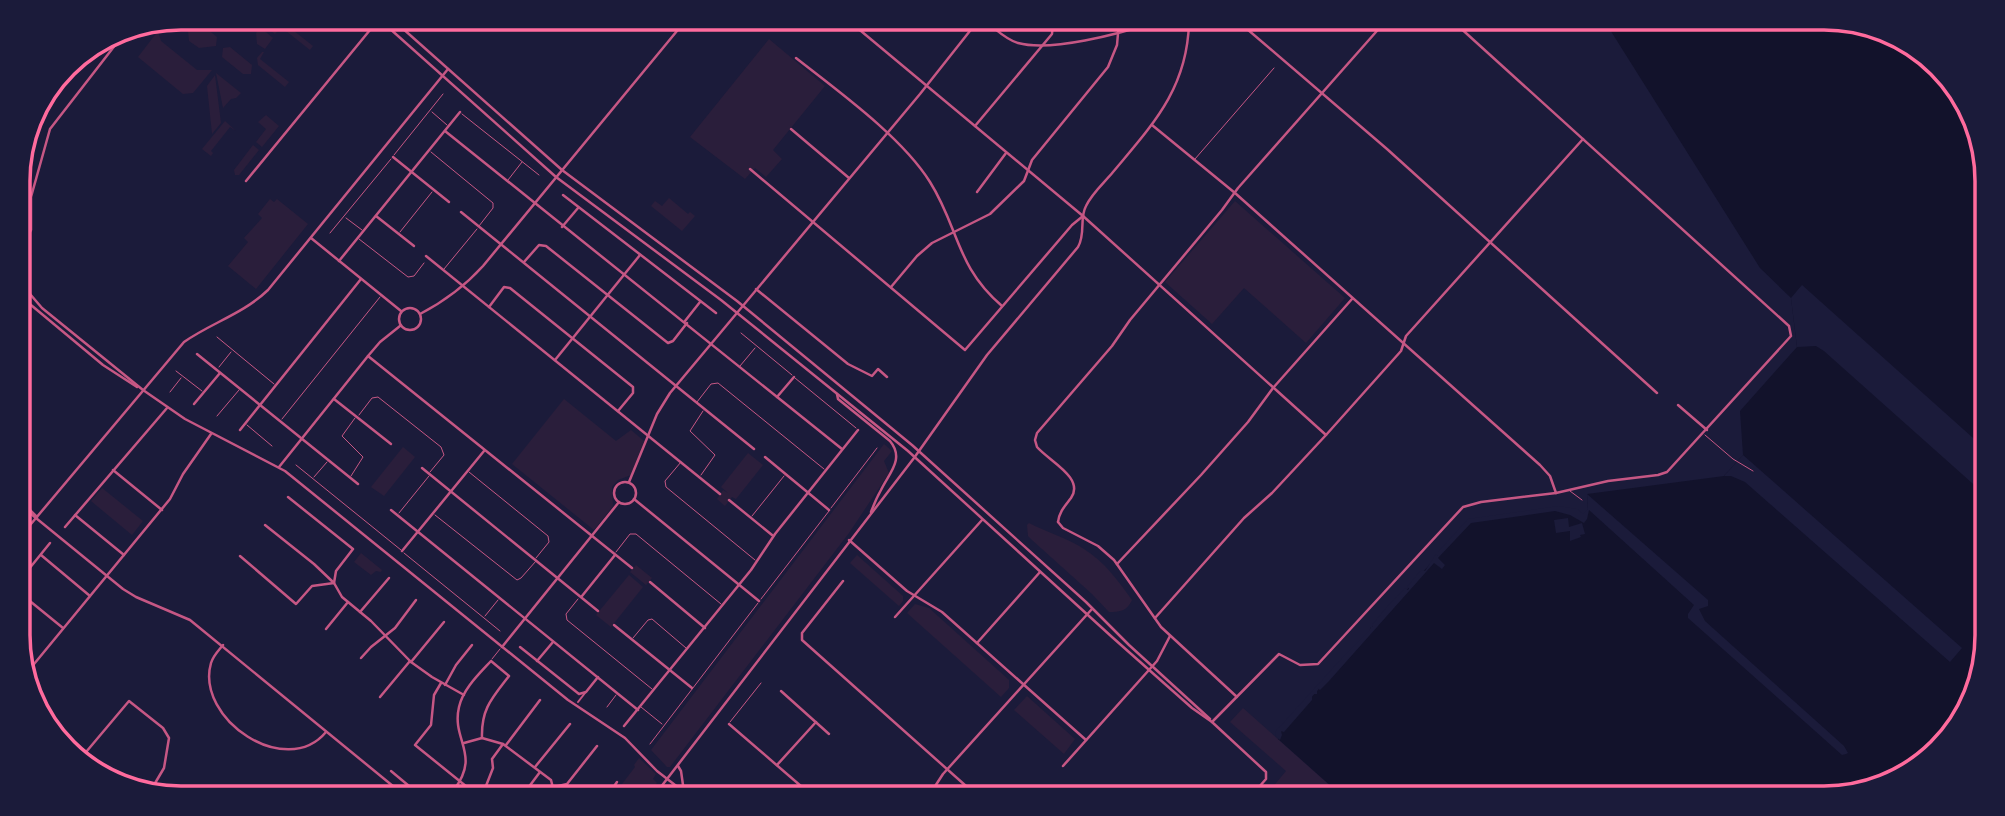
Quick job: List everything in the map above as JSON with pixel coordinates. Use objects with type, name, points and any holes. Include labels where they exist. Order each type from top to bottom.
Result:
[{"type":"street","points":[[246,181],[370,30]]},
{"type":"street","points":[[391,30],[556,177],[736,313],[914,458],[1149,670],[1212,722]]},
{"type":"street","points":[[405,30],[562,170],[742,305],[919,452],[1092,608],[1266,772],[1266,779],[1260,786]]},
{"type":"street","points":[[420,314],[464,287],[678,30]]},
{"type":"street","points":[[860,30],[1083,216],[1326,435]]},
{"type":"street","points":[[629,482],[657,414],[676,386],[887,134],[970,30]]},
{"type":"street","points":[[997,30],[1016,43],[1043,44],[1094,38],[1129,30]]},
{"type":"street","points":[[975,126],[1052,34],[1052,30]]},
{"type":"street","points":[[662,786],[919,452],[987,355],[1078,247],[1083,235],[1085,206],[1167,104],[1183,68],[1188,30]]},
{"type":"street","points":[[1248,30],[1491,242],[1657,393]]},
{"type":"street","points":[[1237,697],[1170,636],[1117,564],[1098,546],[1063,528],[1059,515],[1074,494],[1076,486],[1072,479],[1040,450],[1036,444],[1037,433],[1251,173],[1378,30]]},
{"type":"street","points":[[1212,722],[1279,654],[1300,665],[1315,666],[1321,662],[1461,508],[1481,502],[1667,472],[1789,338],[1791,329],[1464,30]]},
{"type":"street","points":[[891,288],[925,248],[977,222],[1001,205],[1024,181],[1032,160],[1108,67],[1119,33]]},
{"type":"street","points":[[30,233],[31,197],[50,129],[115,45]]},
{"type":"street","points":[[796,58],[903,148],[929,180],[939,198],[971,272],[989,295],[1002,306]]},
{"type":"street","points":[[30,525],[184,342],[255,302],[268,290],[448,68]]},
{"type":"street","points":[[340,261],[460,112]]},
{"type":"street","points":[[1152,125],[1235,193],[1546,471],[1556,492]]},
{"type":"street","points":[[791,129],[849,178]]},
{"type":"street","points":[[444,131],[842,449]]},
{"type":"street","points":[[1155,618],[1244,518],[1272,493],[1326,435],[1401,351],[1406,336],[1584,139]]},
{"type":"street","points":[[977,192],[1006,153]]},
{"type":"street","points":[[393,157],[449,202]]},
{"type":"street","points":[[750,169],[965,350],[1072,225],[1083,216]]},
{"type":"street","points":[[563,195],[716,313]]},
{"type":"street","points":[[562,227],[579,207]]},
{"type":"street","points":[[461,212],[754,449]]},
{"type":"street","points":[[376,216],[414,246]]},
{"type":"street","points":[[309,237],[401,311]]},
{"type":"street","points":[[524,262],[539,245],[546,246],[668,343],[673,341],[701,302]]},
{"type":"street","points":[[555,360],[640,255]]},
{"type":"street","points":[[426,256],[720,494]]},
{"type":"street","points":[[424,263],[430,260]]},
{"type":"street","points":[[237,434],[361,279]]},
{"type":"street","points":[[489,307],[502,290],[509,286],[634,389],[618,411]]},
{"type":"street","points":[[756,289],[848,364],[872,376],[878,369],[887,377]]},
{"type":"street","points":[[30,293],[42,308],[167,408],[279,467],[568,700],[625,738],[676,786]]},
{"type":"street","points":[[1117,564],[1248,422],[1273,388],[1352,299]]},
{"type":"street","points":[[30,304],[103,365],[143,390]]},
{"type":"street","points":[[410,307],[420,314],[421,322],[414,329],[400,326],[398,317],[401,311],[410,307]]},
{"type":"street","points":[[279,467],[380,342],[400,326]]},
{"type":"street","points":[[197,354],[358,484]]},
{"type":"street","points":[[368,356],[632,568]]},
{"type":"street","points":[[193,406],[218,372]]},
{"type":"street","points":[[777,397],[794,377]]},
{"type":"street","points":[[837,394],[838,399],[890,441],[895,449],[897,458],[894,467],[868,517]]},
{"type":"street","points":[[334,398],[391,444]]},
{"type":"street","points":[[1678,405],[1705,432]]},
{"type":"street","points":[[65,527],[167,408]]},
{"type":"street","points":[[623,728],[739,585],[858,430]]},
{"type":"street","points":[[33,664],[162,510],[211,433]]},
{"type":"street","points":[[402,551],[485,450]]},
{"type":"street","points":[[765,457],[829,510]]},
{"type":"street","points":[[422,468],[598,611]]},
{"type":"street","points":[[113,470],[162,510]]},
{"type":"street","points":[[621,482],[629,482],[636,490],[634,499],[627,504],[619,502],[614,496],[616,486],[621,482]]},
{"type":"street","points":[[288,497],[353,549],[336,571],[334,583]]},
{"type":"street","points":[[634,499],[760,601]]},
{"type":"street","points":[[729,500],[774,536]]},
{"type":"street","points":[[502,647],[619,502]]},
{"type":"street","points":[[391,510],[639,708]]},
{"type":"street","points":[[30,511],[136,597],[190,620],[393,786]]},
{"type":"street","points":[[75,515],[124,555]]},
{"type":"street","points":[[895,617],[982,520]]},
{"type":"street","points":[[265,525],[334,583],[339,593],[411,662],[464,695]]},
{"type":"street","points":[[849,540],[914,596],[942,612],[1086,740]]},
{"type":"street","points":[[30,568],[50,543]]},
{"type":"street","points":[[580,596],[614,554]]},
{"type":"street","points":[[41,555],[90,596]]},
{"type":"street","points":[[240,556],[296,604],[312,586],[334,583]]},
{"type":"street","points":[[977,643],[1040,572]]},
{"type":"street","points":[[360,612],[389,578]]},
{"type":"street","points":[[843,581],[801,637],[966,786]]},
{"type":"street","points":[[650,582],[705,628]]},
{"type":"street","points":[[361,658],[395,628],[416,600]]},
{"type":"street","points":[[30,601],[63,628]]},
{"type":"street","points":[[326,629],[348,602]]},
{"type":"street","points":[[936,786],[1092,608]]},
{"type":"street","points":[[380,697],[444,622]]},
{"type":"street","points":[[614,625],[692,688]]},
{"type":"street","points":[[1063,766],[1149,670],[1170,636]]},
{"type":"street","points":[[537,661],[553,642]]},
{"type":"street","points":[[223,645],[211,661],[211,683],[221,709],[237,729],[258,743],[288,750],[308,747],[327,731]]},
{"type":"street","points":[[465,786],[415,745],[431,725],[434,695],[472,645]]},
{"type":"street","points":[[520,647],[579,694],[586,692]]},
{"type":"street","points":[[457,786],[467,761],[458,716],[464,695],[491,661],[509,676],[481,719],[482,738]]},
{"type":"street","points":[[578,702],[598,677]]},
{"type":"street","points":[[781,691],[829,734]]},
{"type":"street","points":[[486,786],[493,768],[492,759],[540,700]]},
{"type":"street","points":[[86,753],[129,702],[163,728],[169,738],[164,768],[155,783]]},
{"type":"street","points":[[777,765],[816,722]]},
{"type":"street","points":[[535,767],[570,724]]},
{"type":"street","points":[[729,724],[801,786]]},
{"type":"street","points":[[464,743],[482,738],[505,745],[551,780],[554,786]]},
{"type":"street","points":[[558,786],[567,784],[597,746]]},
{"type":"street","points":[[678,766],[683,786]]},
{"type":"street","points":[[391,771],[409,786]]},
{"type":"street","points":[[530,786],[540,772]]},
{"type":"street","points":[[614,786],[617,782]]},
{"type":"lane","points":[[1195,160],[1274,68]]},
{"type":"lane","points":[[330,233],[443,94]]},
{"type":"lane","points":[[430,110],[449,126]]},
{"type":"lane","points":[[460,112],[539,175]]},
{"type":"lane","points":[[429,151],[493,203],[492,210],[444,270]]},
{"type":"lane","points":[[507,182],[522,162]]},
{"type":"lane","points":[[398,234],[434,190]]},
{"type":"lane","points":[[345,216],[363,232]]},
{"type":"lane","points":[[358,238],[408,277],[414,276],[424,263]]},
{"type":"lane","points":[[280,421],[381,295]]},
{"type":"lane","points":[[741,333],[858,430]]},
{"type":"lane","points":[[216,337],[276,386]]},
{"type":"lane","points":[[740,367],[756,346]]},
{"type":"lane","points":[[218,372],[233,350]]},
{"type":"lane","points":[[176,371],[203,393]]},
{"type":"lane","points":[[170,392],[183,376]]},
{"type":"lane","points":[[697,402],[711,384],[718,383],[826,471]]},
{"type":"lane","points":[[217,416],[240,389]]},
{"type":"lane","points":[[350,477],[363,457],[344,440],[342,434],[372,398],[378,397],[443,450],[444,455],[397,515]]},
{"type":"lane","points":[[699,476],[715,455],[690,431],[705,409]]},
{"type":"lane","points":[[245,424],[272,446]]},
{"type":"lane","points":[[1705,432],[1732,459],[1753,471]]},
{"type":"lane","points":[[650,744],[877,448]]},
{"type":"lane","points":[[313,479],[328,460]]},
{"type":"lane","points":[[681,462],[666,481],[666,487],[757,562]]},
{"type":"lane","points":[[296,465],[500,631]]},
{"type":"lane","points":[[433,513],[514,579],[521,579],[549,542],[548,536],[468,470]]},
{"type":"lane","points":[[751,518],[785,474]]},
{"type":"lane","points":[[1568,490],[1582,500]]},
{"type":"lane","points":[[614,554],[630,534],[635,534],[723,605]]},
{"type":"lane","points":[[580,596],[566,614],[567,620],[653,690]]},
{"type":"lane","points":[[484,617],[499,598]]},
{"type":"lane","points":[[632,639],[648,620],[652,619],[688,649]]},
{"type":"lane","points":[[491,661],[502,647]]},
{"type":"lane","points":[[729,724],[761,683]]},
{"type":"lane","points":[[607,706],[618,693]]},
{"type":"lane","points":[[639,708],[663,726]]},
{"type":"shaded area","points":[[188,30],[208,30],[217,37],[216,46],[199,48],[189,41]]},
{"type":"shaded area","points":[[263,30],[273,38],[265,49],[257,44],[256,33]]},
{"type":"shaded area","points":[[285,30],[293,30],[313,46],[310,50]]},
{"type":"shaded area","points":[[1610,30],[1824,30],[1863,35],[1900,50],[1931,74],[1955,105],[1964,123],[1974,161],[1975,181],[1975,645],[1967,684],[1960,702],[1931,742],[1900,766],[1882,775],[1834,786],[1331,786],[1278,739],[1279,734],[1370,628],[1470,520],[1562,509],[1583,518],[1588,509],[1587,494],[1724,476],[1743,455],[1740,411],[1797,347],[1791,298],[1760,268]]},
{"type":"shaded area","points":[[158,32],[161,41],[197,70],[212,70],[193,93],[183,94],[138,57]]},
{"type":"shaded area","points":[[769,39],[825,86],[773,150],[782,159],[766,177],[755,168],[745,179],[690,137]]},
{"type":"shaded area","points":[[230,47],[252,65],[251,74],[243,74],[222,57],[223,48]]},
{"type":"shaded area","points":[[262,52],[260,59],[289,82],[285,87],[258,65],[257,58]]},
{"type":"shaded area","points":[[216,73],[241,93],[223,108]]},
{"type":"shaded area","points":[[215,75],[221,123],[212,134],[207,86]]},
{"type":"shaded area","points":[[266,115],[279,126],[262,147],[256,142],[266,129],[258,122]]},
{"type":"shaded area","points":[[225,121],[236,131],[230,127],[211,151],[211,156],[202,149]]},
{"type":"shaded area","points":[[253,145],[259,150],[239,175],[235,175],[234,170]]},
{"type":"shaded area","points":[[669,198],[688,214],[690,212],[695,216],[682,231],[651,206],[655,201],[662,206]]},
{"type":"shaded area","points":[[270,199],[274,202],[277,199],[308,224],[256,289],[228,266],[248,242],[244,238],[262,218],[258,214]]},
{"type":"shaded area","points":[[1235,201],[1345,298],[1306,343],[1244,288],[1212,324],[1165,282]]},
{"type":"shaded area","points":[[564,399],[616,441],[631,430],[644,441],[631,475],[618,480],[612,487],[613,506],[594,530],[512,464]]},
{"type":"shaded area","points":[[884,444],[892,451],[884,461],[889,473],[849,533],[670,767],[667,767],[651,750]]},
{"type":"shaded area","points":[[403,447],[415,457],[384,496],[371,487]]},
{"type":"shaded area","points":[[748,453],[763,465],[736,499],[732,497],[725,506],[717,499],[723,490],[728,493],[721,487]]},
{"type":"shaded area","points":[[102,488],[143,521],[132,535],[91,501]]},
{"type":"shaded area","points":[[1029,523],[1092,554],[1132,600],[1128,607],[1109,612],[1028,536]]},
{"type":"shaded area","points":[[361,553],[382,570],[381,572],[376,571],[371,575],[354,562]]},
{"type":"shaded area","points":[[857,555],[903,596],[899,606],[850,563]]},
{"type":"shaded area","points":[[636,565],[652,578],[646,585],[630,572]]},
{"type":"shaded area","points":[[629,575],[643,587],[611,627],[596,615]]},
{"type":"shaded area","points":[[915,604],[929,608],[1009,680],[1009,688],[1001,697],[907,613]]},
{"type":"shaded area","points":[[1027,696],[1075,739],[1064,754],[1014,710]]},
{"type":"shaded area","points":[[1243,708],[1331,786],[1274,786],[1286,771],[1230,722]]},
{"type":"shaded area","points":[[639,758],[656,774],[653,779],[657,783],[655,786],[621,786]]},
{"type":"pier","points":[[1802,285],[1975,440],[1975,486],[1824,351],[1816,346],[1797,347],[1791,298]]},
{"type":"pier","points":[[1743,455],[1962,648],[1950,662],[1745,482],[1724,476]]},
{"type":"pier","points":[[1587,494],[1708,600],[1708,606],[1699,609],[1705,621],[1844,746],[1848,753],[1842,755],[1688,618],[1694,605],[1589,510],[1584,523],[1555,511],[1471,523],[1438,558],[1445,565],[1442,569],[1434,563],[1329,681],[1320,690],[1317,688],[1317,694],[1312,694],[1312,700],[1284,732],[1281,731],[1280,740],[1275,736],[1276,731],[1373,627],[1386,608],[1405,588],[1408,590],[1407,587],[1421,570],[1425,571],[1436,554],[1438,556],[1438,552],[1468,519],[1559,506],[1577,509],[1583,514],[1588,509]]},
{"type":"pier","points":[[1568,518],[1569,527],[1582,523],[1585,534],[1570,541],[1570,531],[1556,533],[1554,520]]}]
